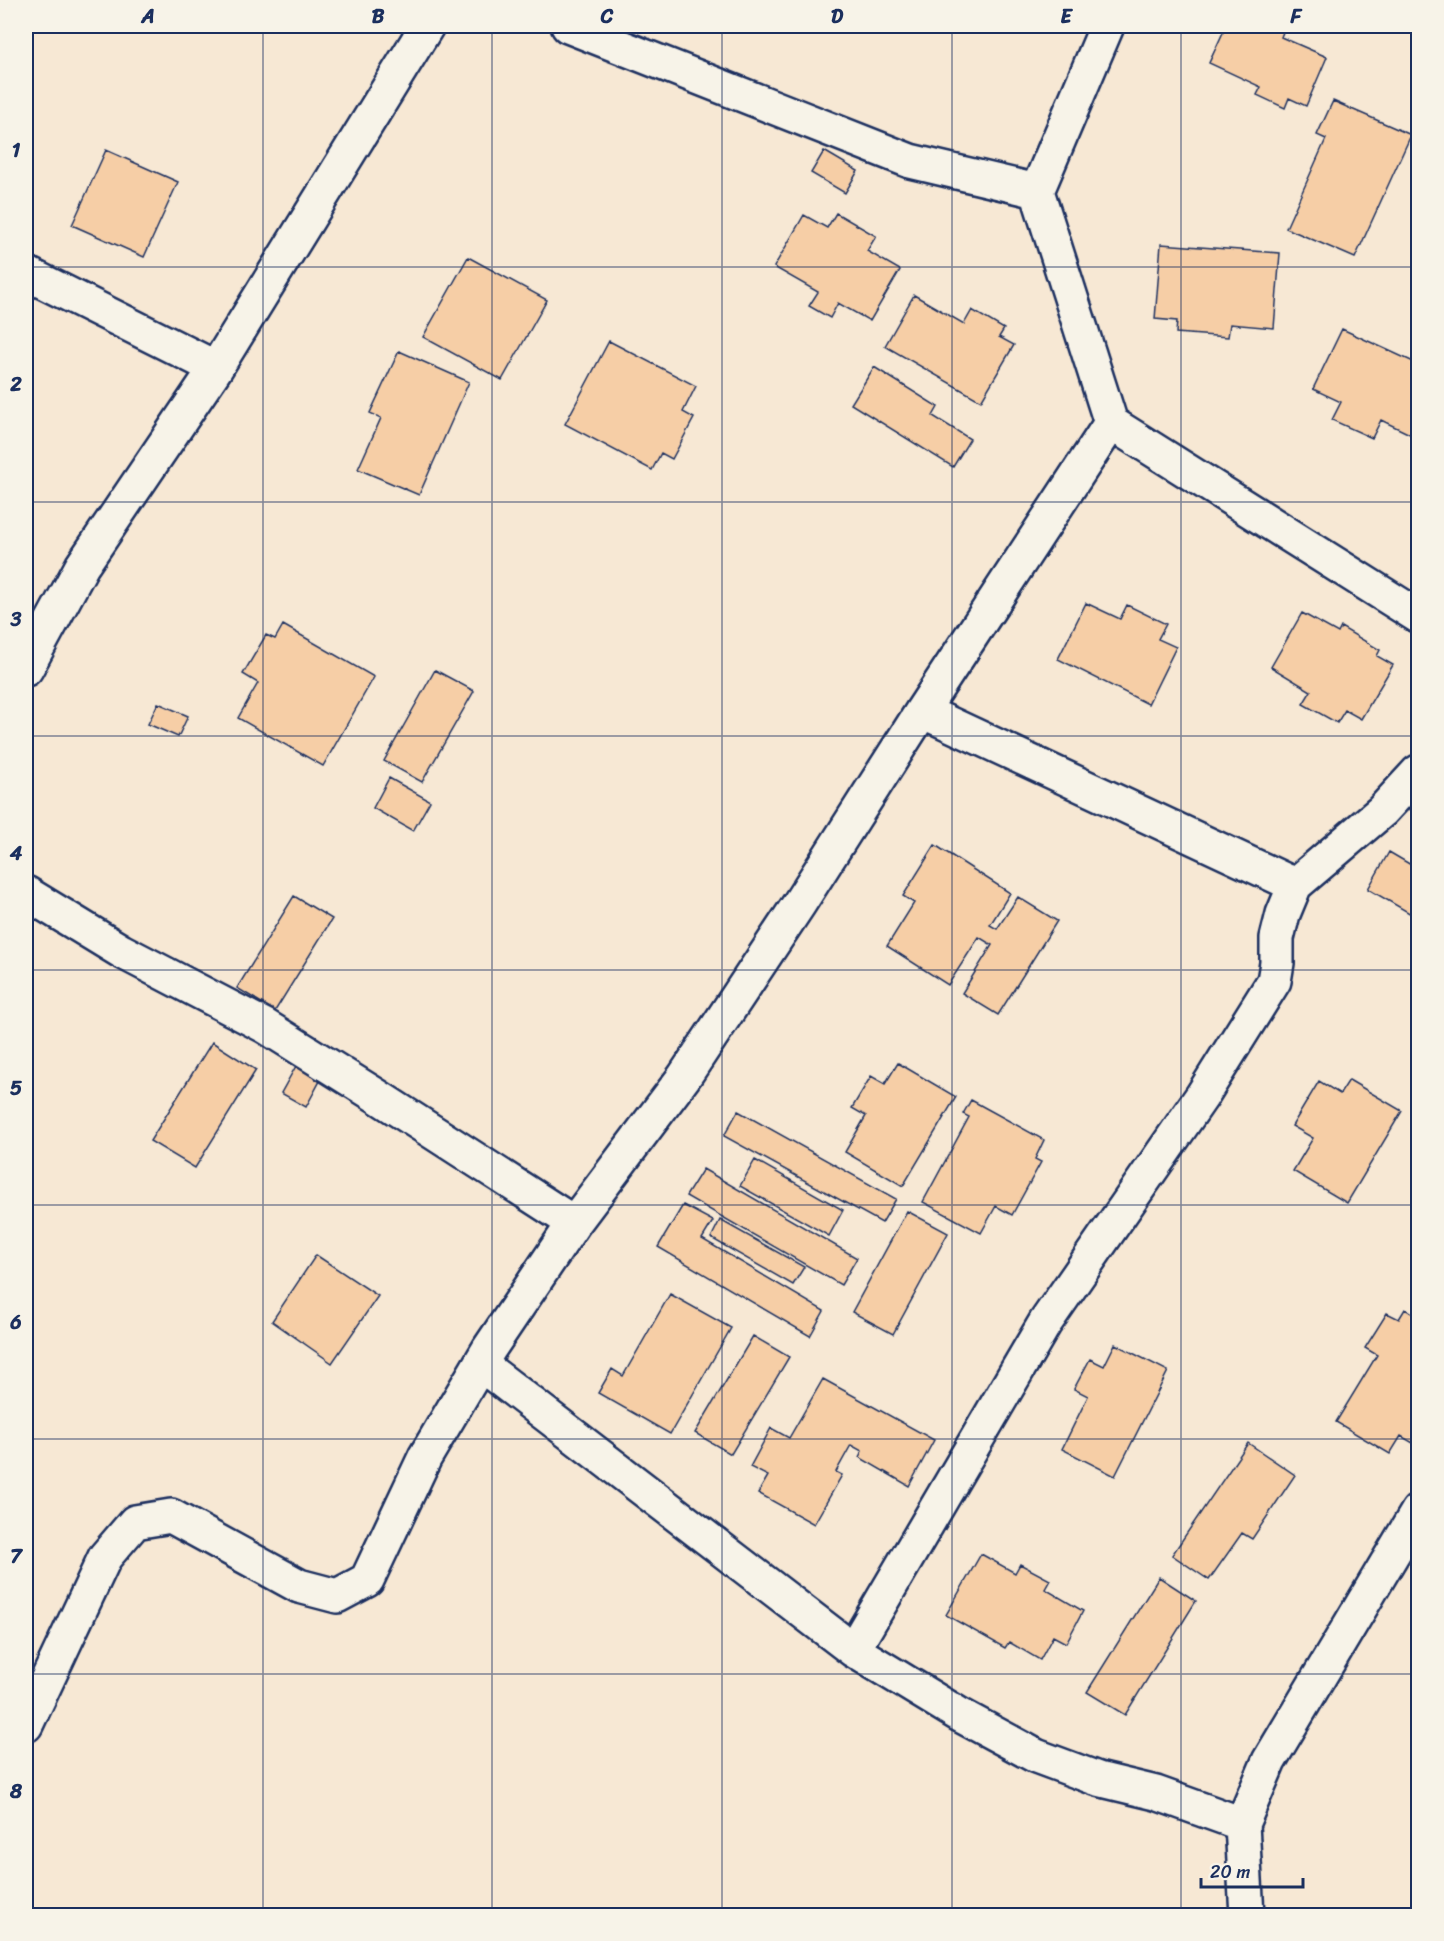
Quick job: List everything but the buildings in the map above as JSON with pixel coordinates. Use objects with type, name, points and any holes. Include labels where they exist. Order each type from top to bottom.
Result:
[{"type":"street","points":[[26,669],[82,566],[216,368],[427,26]]},
{"type":"street","points":[[568,26],[910,161],[1037,191]]},
{"type":"street","points":[[1107,26],[1037,191],[1111,423],[1419,616]]},
{"type":"street","points":[[26,273],[216,368]]},
{"type":"street","points":[[26,1725],[105,1557],[135,1522],[171,1516],[299,1586],[337,1596],[367,1580],[425,1457],[480,1364],[574,1223],[684,1077],[1111,423]]},
{"type":"street","points":[[921,711],[1295,885]]},
{"type":"street","points":[[853,1650],[1045,1323],[1203,1096],[1274,981],[1277,938],[1283,914],[1295,885],[1382,811],[1419,772]]},
{"type":"street","points":[[26,893],[121,951],[265,1026],[574,1223]]},
{"type":"street","points":[[480,1364],[853,1650],[960,1715],[1036,1756],[1098,1779],[1156,1792],[1242,1824]]},
{"type":"street","points":[[1247,1916],[1242,1824],[1269,1761],[1419,1511]]}]
